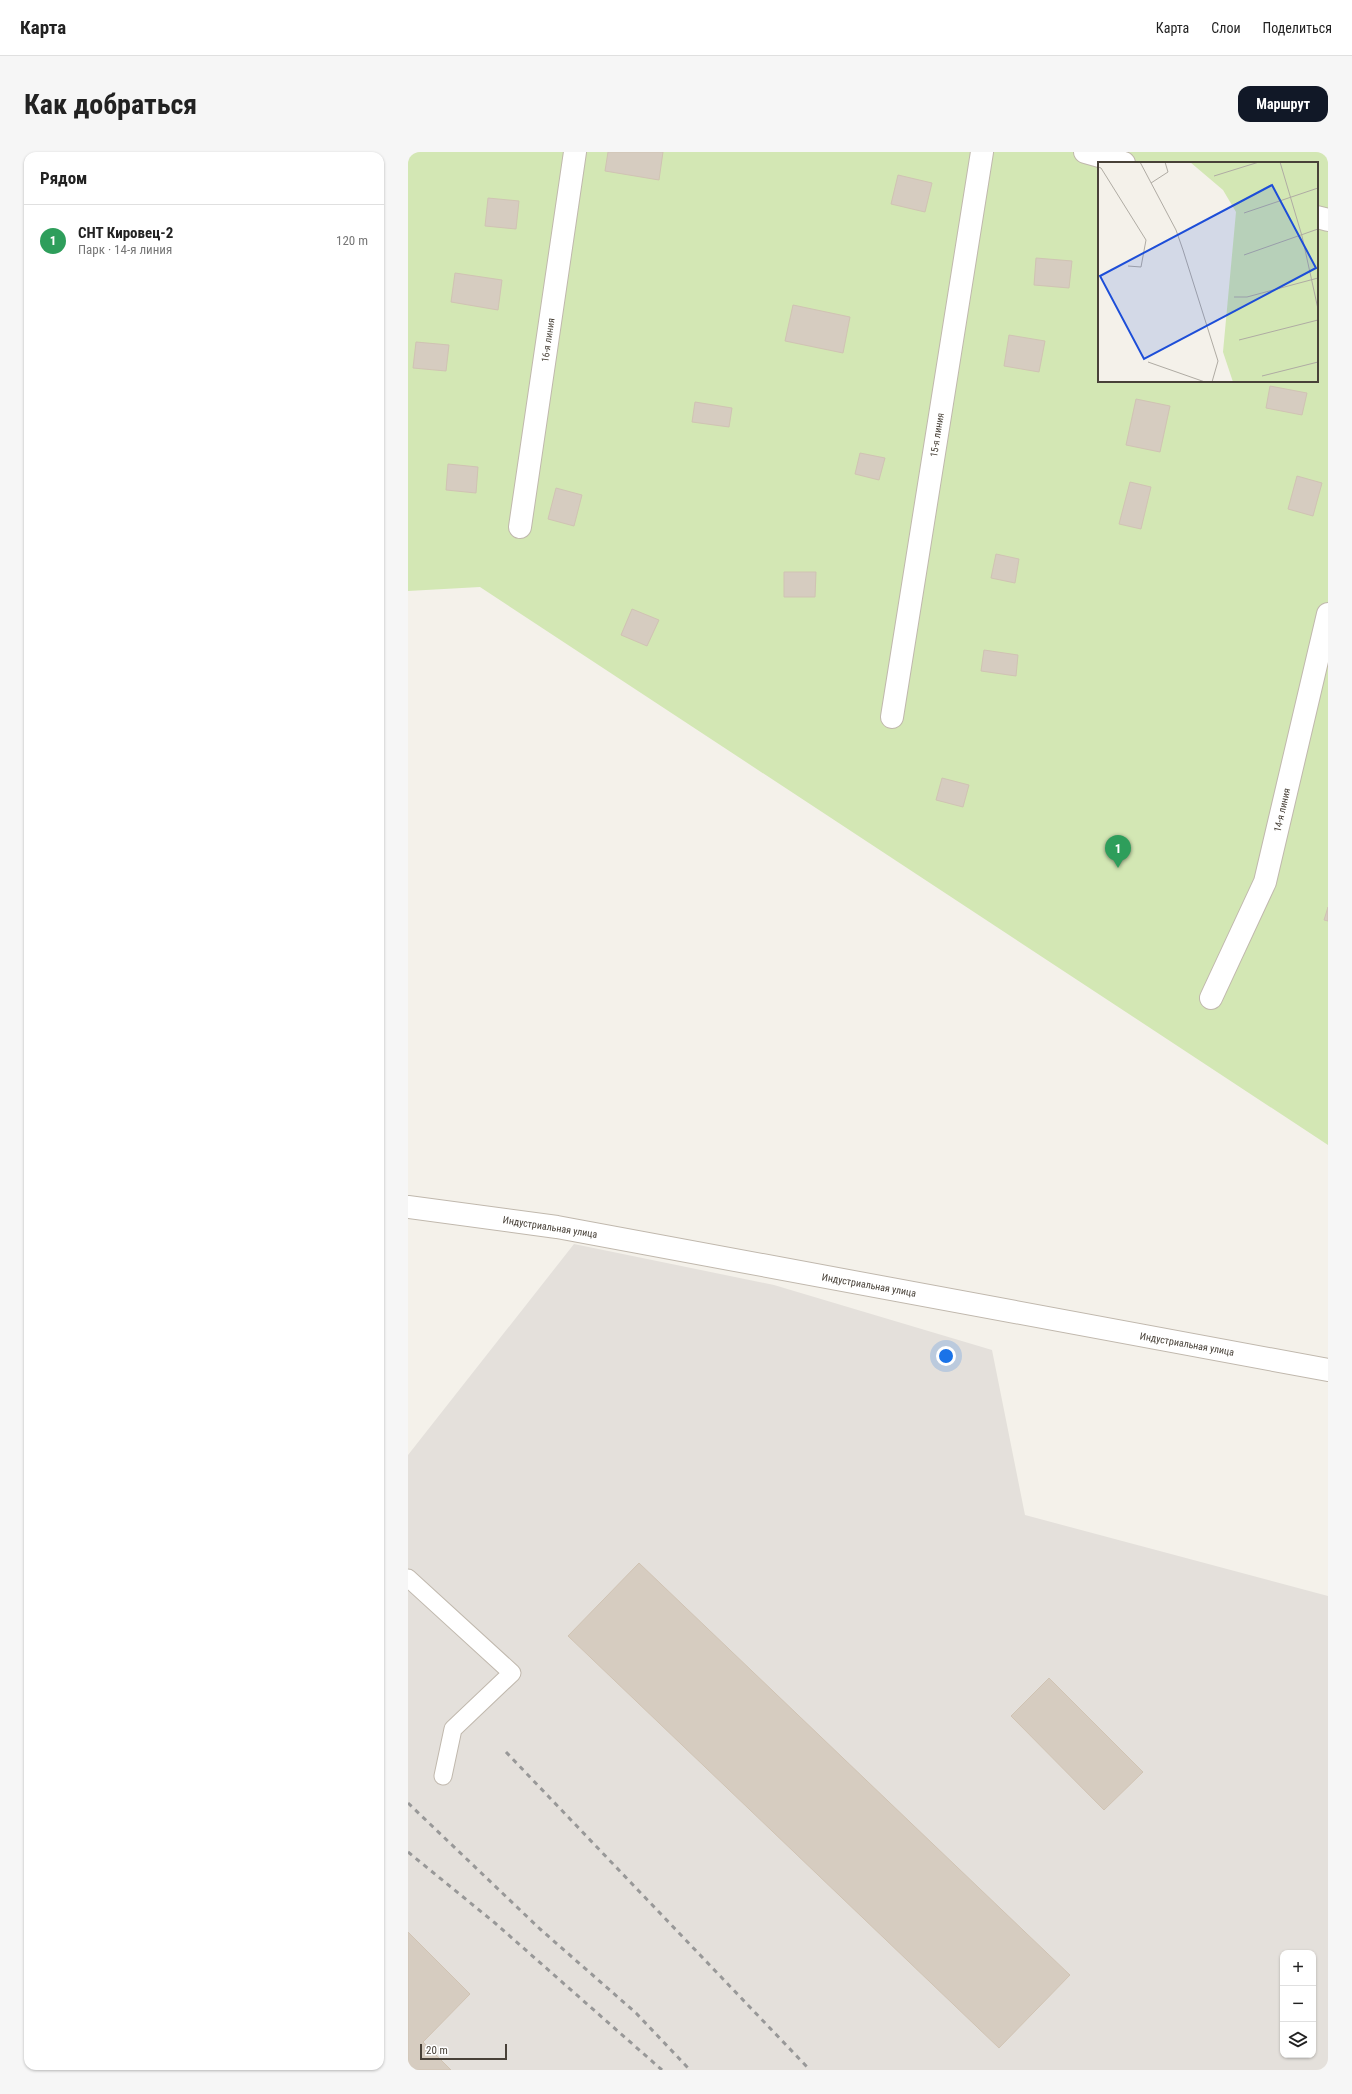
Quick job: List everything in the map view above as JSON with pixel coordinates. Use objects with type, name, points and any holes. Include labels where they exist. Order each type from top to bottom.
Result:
[{"type":"street","name":"16-я линия","points":[[520,527],[575,152]]},
{"type":"street","name":"15-я линия","points":[[892,717],[982,152]]},
{"type":"street","points":[[1085,152],[1120,162]]},
{"type":"street","points":[[1318,217],[1328,220]]},
{"type":"street","name":"14-я линия","points":[[1211,998],[1265,882],[1328,614]]},
{"type":"street","name":"Индустриальная улица","points":[[408,1207],[557,1227],[1328,1370]]},
{"type":"lane","points":[[408,1578],[512,1672],[453,1729],[443,1776]]},
{"type":"shaded area","points":[[574,1244],[774,1285],[992,1350],[1025,1515],[1328,1596],[1328,2070],[408,2070],[408,1455]]},
{"type":"green space","points":[[408,152],[1328,152],[1328,1145],[480,587],[408,591]]},
{"type":"building","points":[[608,152],[663,152],[659,180],[605,171]]},
{"type":"building","points":[[898,175],[932,183],[925,212],[891,204]]},
{"type":"building","points":[[488,198],[519,201],[516,229],[485,226]]},
{"type":"building","points":[[1036,258],[1072,261],[1069,288],[1034,285]]},
{"type":"building","points":[[455,273],[502,280],[498,310],[451,302]]},
{"type":"building","points":[[793,305],[850,317],[843,353],[785,341]]},
{"type":"building","points":[[1009,335],[1045,341],[1039,372],[1004,366]]},
{"type":"building","points":[[416,342],[449,345],[446,371],[413,368]]},
{"type":"building","points":[[1270,386],[1307,393],[1302,415],[1266,408]]},
{"type":"building","points":[[1136,399],[1170,406],[1160,452],[1126,445]]},
{"type":"building","points":[[695,402],[732,408],[729,427],[692,422]]},
{"type":"building","points":[[860,453],[885,458],[879,480],[855,474]]},
{"type":"building","points":[[448,464],[478,467],[476,493],[446,490]]},
{"type":"building","points":[[1297,476],[1322,483],[1313,516],[1288,509]]},
{"type":"building","points":[[1130,482],[1151,487],[1141,529],[1119,524]]},
{"type":"building","points":[[556,488],[582,495],[574,526],[548,519]]},
{"type":"building","points":[[996,554],[1019,559],[1015,583],[991,578]]},
{"type":"building","points":[[784,572],[816,572],[815,597],[784,597]]},
{"type":"building","points":[[632,609],[659,620],[647,646],[621,635]]},
{"type":"building","points":[[984,650],[1018,655],[1016,676],[981,671]]},
{"type":"building","points":[[942,778],[969,785],[963,807],[936,800]]},
{"type":"building","points":[[1328,907],[1328,921],[1324,920]]},
{"type":"building","points":[[639,1563],[1070,1975],[999,2048],[568,1636]]},
{"type":"building","points":[[1049,1678],[1143,1772],[1104,1810],[1011,1716]]},
{"type":"building","points":[[408,1932],[470,1994],[423,2042],[451,2070],[408,2070]]},
{"type":"railway","points":[[506,1752],[810,2070]]},
{"type":"railway","points":[[408,1803],[540,1929],[636,2013],[690,2070]]},
{"type":"railway","points":[[408,1852],[495,1923],[662,2070]]},
{"type":"place","name":"СНТ Кировец-2","points":[[1118,868]]}]
